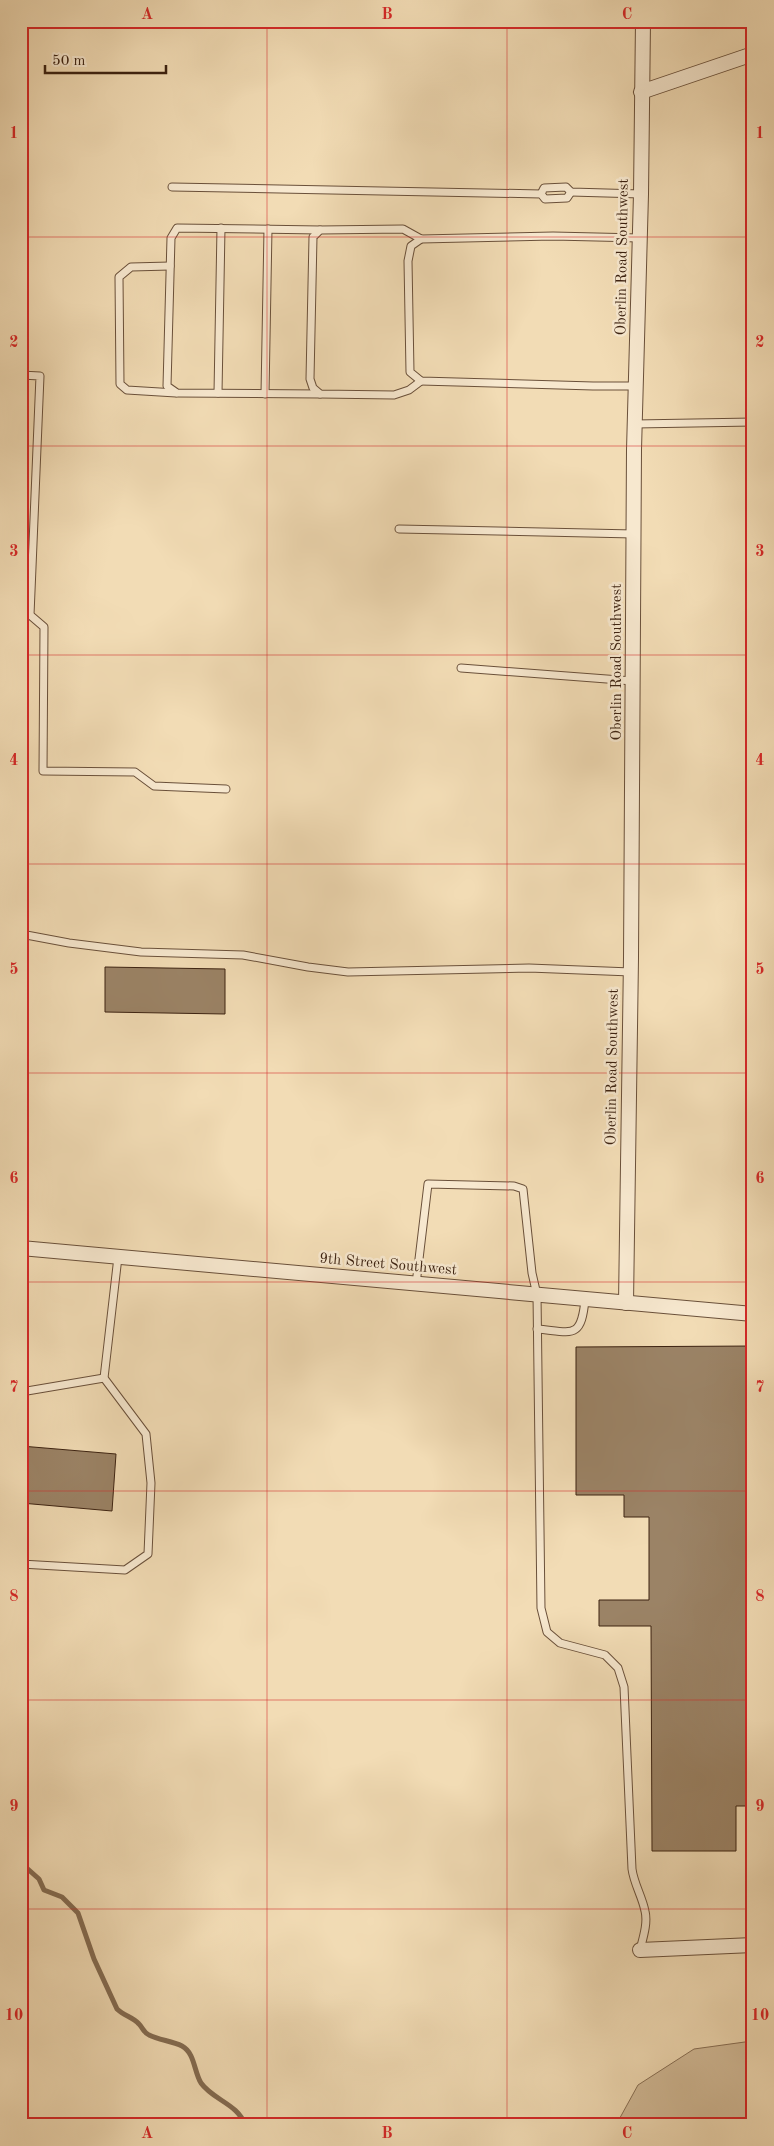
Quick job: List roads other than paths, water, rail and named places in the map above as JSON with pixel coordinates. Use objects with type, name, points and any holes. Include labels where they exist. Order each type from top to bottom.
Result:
[{"type":"street","name":"Oberlin Road Southwest","points":[[626,1304],[631,972],[635,424],[643,21]]},
{"type":"street","points":[[641,92],[753,54]]},
{"type":"street","name":"9th Street Southwest","points":[[21,1248],[753,1314]]},
{"type":"street","points":[[640,1950],[753,1945]]},
{"type":"lane","points":[[172,187],[541,194]]},
{"type":"lane","points":[[541,194],[544,188],[566,187],[570,192],[641,194]]},
{"type":"lane","points":[[541,194],[545,199],[567,198],[570,192]]},
{"type":"lane","points":[[177,393],[167,386],[170,238],[177,228],[403,229],[421,239],[554,236],[640,238]]},
{"type":"lane","points":[[218,393],[221,228]]},
{"type":"lane","points":[[264,394],[268,229]]},
{"type":"lane","points":[[320,230],[313,237],[310,379],[313,388],[320,394]]},
{"type":"lane","points":[[421,239],[411,246],[408,260],[410,372],[421,381],[636,386]]},
{"type":"lane","points":[[170,266],[131,267],[119,277],[120,384],[127,390],[177,393],[394,395],[409,390],[421,381]]},
{"type":"lane","points":[[21,376],[40,376],[30,615]]},
{"type":"lane","points":[[635,424],[753,422]]},
{"type":"lane","points":[[399,529],[634,534]]},
{"type":"lane","points":[[21,615],[30,615],[44,627],[43,772],[135,772],[154,786],[226,789]]},
{"type":"lane","points":[[461,668],[633,681]]},
{"type":"lane","points":[[21,934],[69,943],[141,952],[243,955],[348,972],[529,968],[631,972]]},
{"type":"lane","points":[[416,1284],[428,1184],[514,1186],[522,1189],[532,1273],[537,1295],[541,1608],[547,1632],[560,1643],[605,1655],[618,1668],[624,1687],[632,1869],[634,1883],[645,1911],[646,1925],[640,1950]]},
{"type":"lane","points":[[21,1564],[126,1570],[148,1554],[151,1483],[146,1434],[104,1378],[118,1257]]},
{"type":"lane","points":[[537,1329],[570,1331],[577,1329],[583,1321],[585,1300]]},
{"type":"lane","points":[[21,1395],[27,1391],[104,1378]]},
{"type":"waterway","points":[[21,1863],[39,1879],[44,1890],[62,1897],[78,1913],[94,1959],[117,2009],[137,2022],[147,2034],[178,2044],[186,2049],[192,2058],[201,2083],[212,2094],[237,2112],[245,2125]]}]
